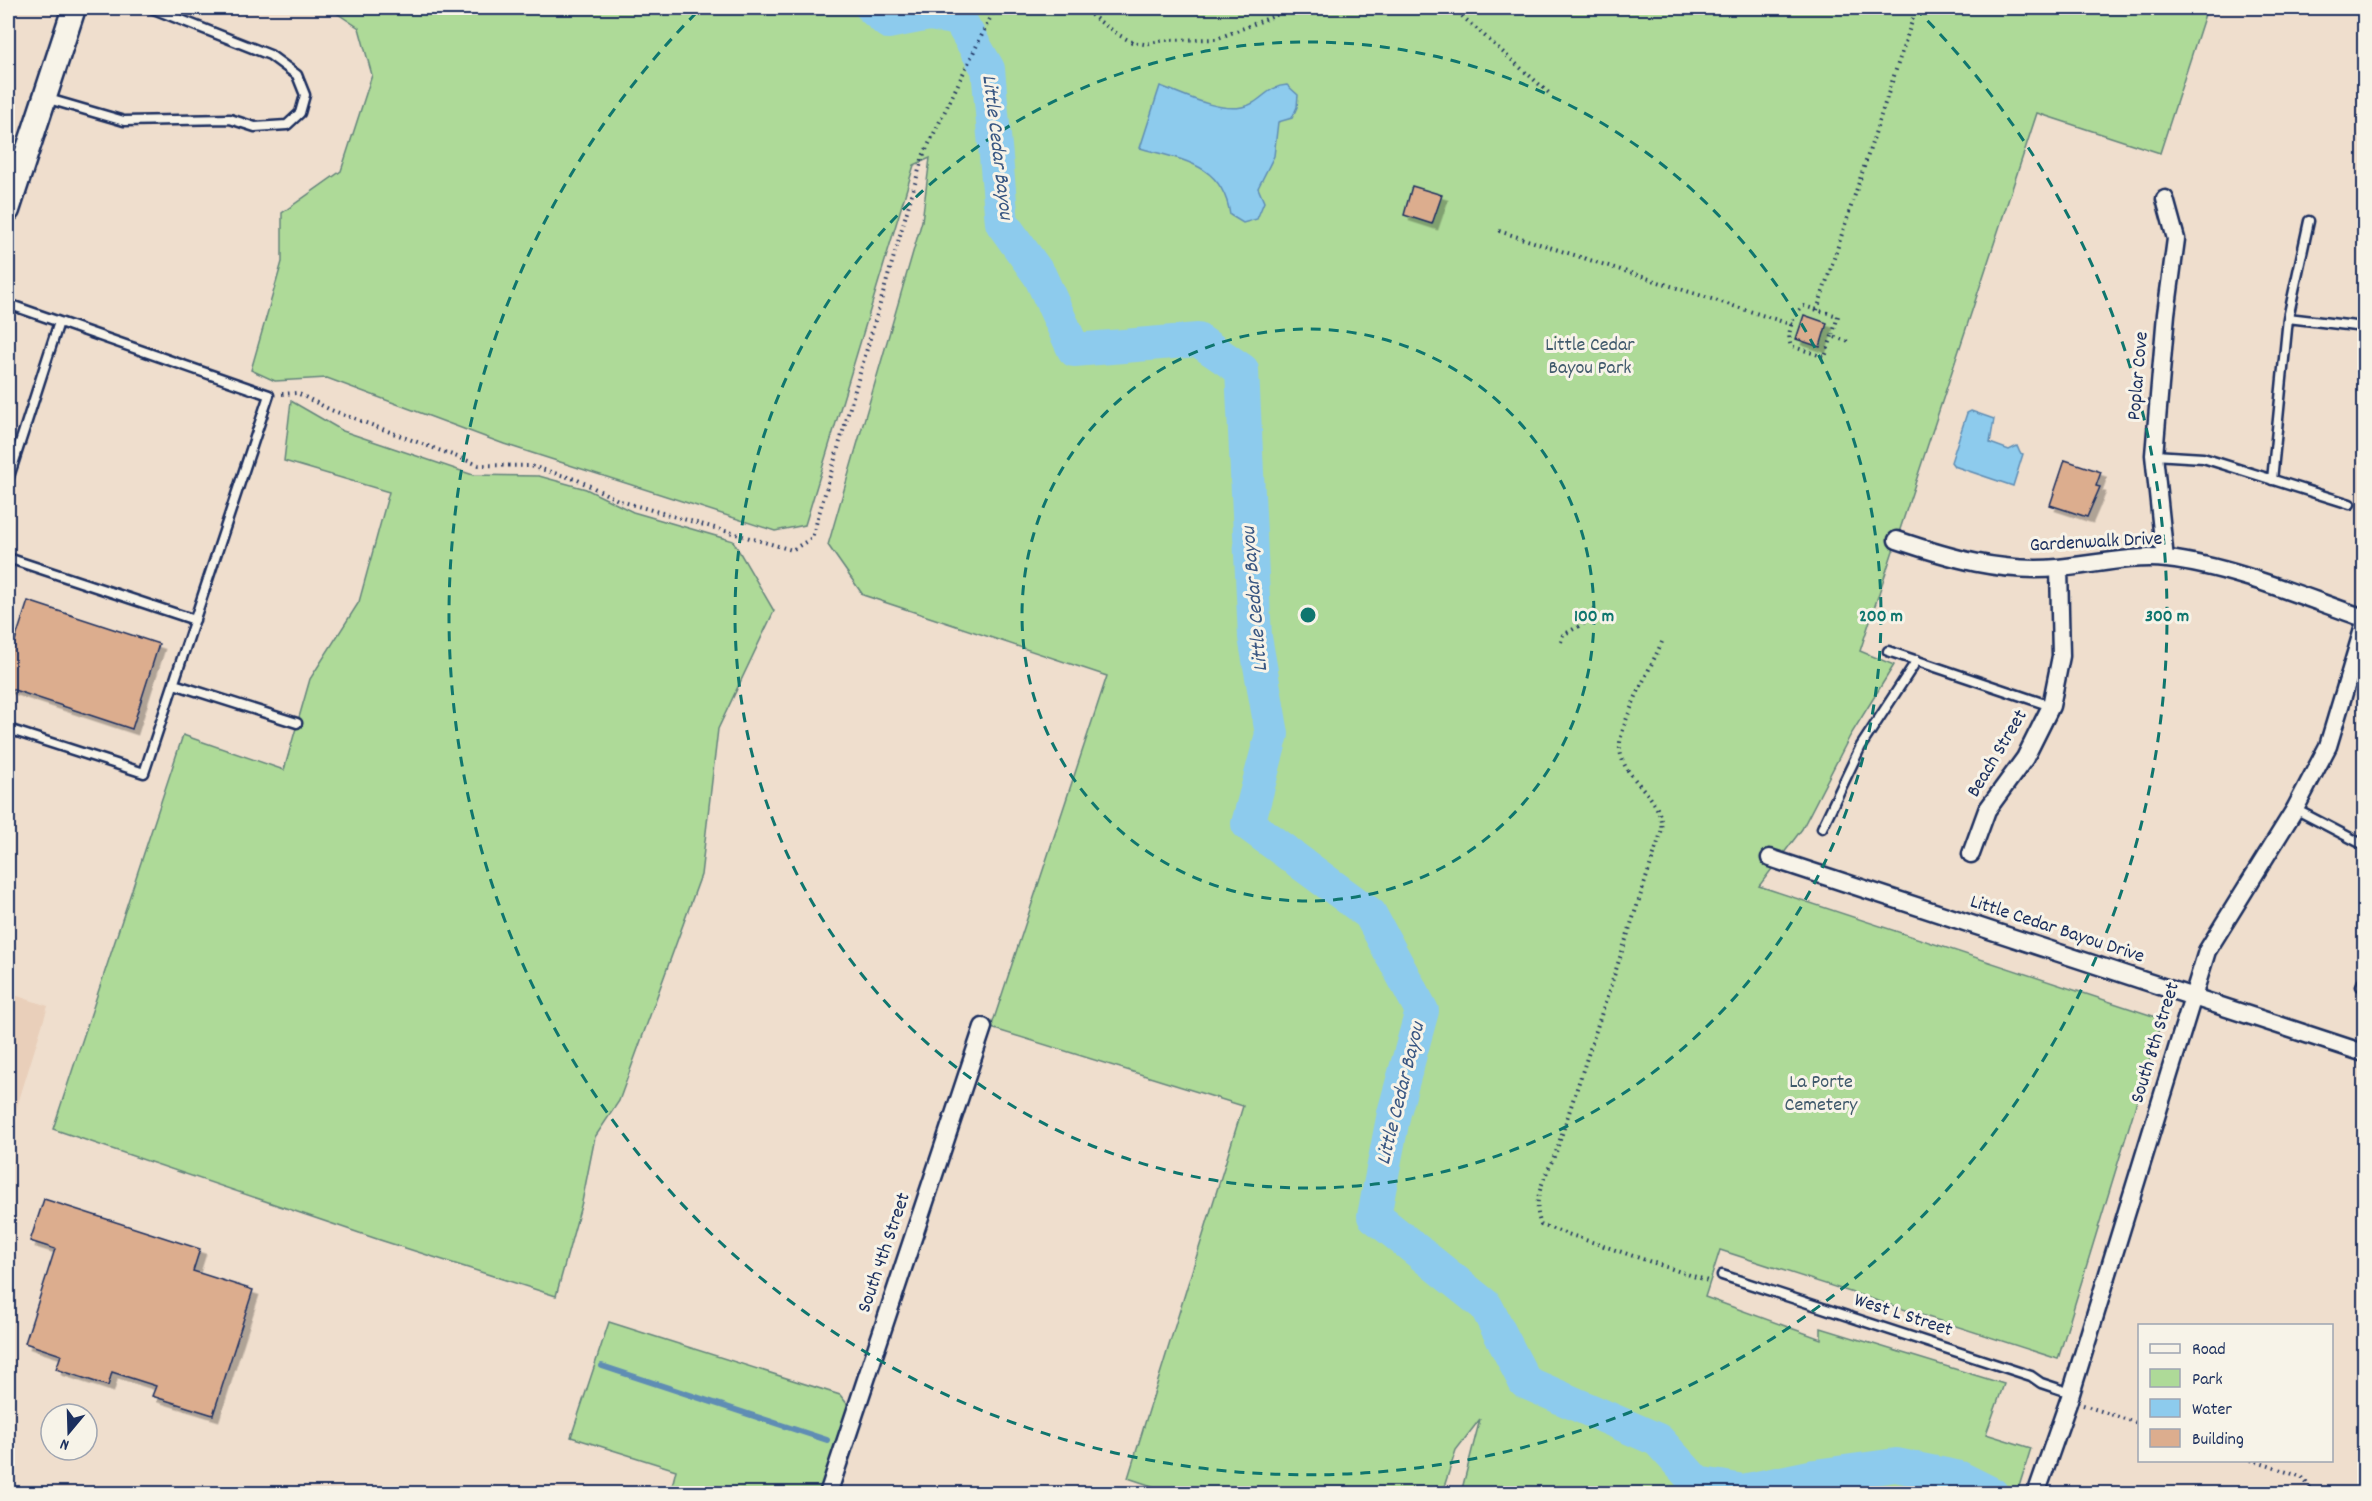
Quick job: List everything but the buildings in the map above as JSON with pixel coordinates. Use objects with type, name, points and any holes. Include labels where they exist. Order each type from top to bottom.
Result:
[{"type":"main road","points":[[9,200],[74,8]]},
{"type":"street","name":"Poplar Cove","points":[[2165,199],[2176,239],[2163,334],[2154,455],[2165,559]]},
{"type":"street","name":"Gardenwalk Drive","points":[[1897,540],[1954,560],[2003,568],[2059,568],[2107,561],[2165,559],[2202,564],[2364,618]]},
{"type":"street","name":"Beach Street","points":[[1971,854],[1988,810],[2025,758],[2051,706],[2061,656],[2059,568]]},
{"type":"street","name":"South 8th Street","points":[[2036,1494],[2070,1397],[2207,951],[2295,809],[2328,746],[2364,626]]},
{"type":"street","name":"Little Cedar Bayou Drive","points":[[1770,858],[2364,1053]]},
{"type":"street","name":"South 4th Street","points":[[828,1494],[983,1027]]},
{"type":"lane","points":[[44,98],[124,121],[230,119],[255,127],[287,125],[300,113],[305,95],[297,75],[270,55],[151,8]]},
{"type":"lane","points":[[2272,480],[2288,318],[2309,221]]},
{"type":"lane","points":[[8,304],[269,395],[144,773],[8,729]]},
{"type":"lane","points":[[2288,318],[2364,327]]},
{"type":"lane","points":[[8,480],[59,322]]},
{"type":"lane","points":[[2154,455],[2204,458],[2350,504]]},
{"type":"lane","points":[[8,558],[195,620]]},
{"type":"lane","points":[[1888,651],[2051,706]]},
{"type":"lane","points":[[1822,828],[1861,746],[1917,660]]},
{"type":"lane","points":[[174,684],[297,723]]},
{"type":"lane","points":[[2295,809],[2364,845]]},
{"type":"lane","name":"West L Street","points":[[1722,1275],[2031,1376],[2070,1397]]},
{"type":"path","points":[[269,395],[297,393],[331,410],[479,465],[531,466],[578,480],[620,501],[792,549],[812,538],[923,156],[995,8]]},
{"type":"path","points":[[1081,8],[1119,35],[1132,42],[1144,44],[1166,40],[1216,39],[1294,8]]},
{"type":"path","points":[[1453,8],[1550,93]]},
{"type":"path","points":[[1817,310],[1914,15]]},
{"type":"path","points":[[1499,231],[1792,325]]},
{"type":"path","points":[[1804,306],[1817,310],[1838,316],[1825,357],[1791,346],[1789,336],[1797,313],[1804,306]]},
{"type":"path","points":[[1832,336],[1849,342]]},
{"type":"path","points":[[1561,642],[1563,635],[1583,624],[1595,607]]},
{"type":"path","points":[[1662,642],[1623,729],[1619,747],[1622,762],[1657,806],[1663,819],[1661,833],[1556,1152],[1536,1198],[1536,1212],[1542,1225],[1719,1285]]},
{"type":"path","points":[[2070,1397],[2138,1424]]},
{"type":"path","points":[[2255,1462],[2302,1477],[2315,1494]]},
{"type":"shaded area","points":[[8,993],[48,1006],[8,1136]]},
{"type":"green space","points":[[329,8],[2207,8],[2160,153],[2037,113],[1860,651],[1894,665],[1850,736],[1802,829],[1759,886],[2162,1019],[2058,1359],[1720,1250],[1705,1297],[1821,1339],[1821,1328],[2004,1384],[1986,1434],[2031,1448],[2017,1493],[1461,1493],[1480,1419],[1456,1450],[1442,1493],[1176,1494],[1128,1478],[1243,1106],[991,1028],[1107,676],[863,595],[828,545],[922,221],[930,158],[914,165],[805,525],[775,531],[504,444],[327,378],[275,381],[251,370],[282,262],[282,213],[341,171],[372,75],[359,28]]},
{"type":"green space","points":[[291,401],[343,431],[473,475],[539,476],[586,489],[633,512],[733,541],[774,611],[718,729],[701,875],[619,1101],[595,1137],[582,1202],[556,1296],[380,1240],[53,1129],[183,735],[284,770],[310,679],[359,602],[389,492],[284,461]]},
{"type":"green space","points":[[609,1322],[840,1395],[848,1405],[820,1493],[682,1493],[671,1490],[676,1470],[571,1437]]},
{"type":"water","points":[[1287,85],[1298,95],[1297,107],[1292,118],[1278,122],[1274,156],[1258,188],[1264,202],[1257,219],[1243,223],[1230,215],[1226,198],[1219,185],[1198,167],[1171,156],[1140,148],[1160,86],[1211,105],[1232,108],[1249,105],[1274,88]]},
{"type":"water","points":[[1971,411],[1994,419],[1990,443],[2009,450],[2017,446],[2023,454],[2013,486],[1954,466],[1951,462],[1967,413]]},
{"type":"waterway","name":"Little Cedar Bayou","points":[[872,8],[888,22],[929,14],[959,19],[988,69],[1002,223],[1040,276],[1074,350],[1198,340],[1242,370],[1255,637],[1272,734],[1248,824],[1370,914],[1422,1011],[1394,1113],[1374,1216],[1486,1306],[1525,1382],[1658,1440],[1697,1483],[1743,1491],[1815,1476],[1896,1465],[1960,1478],[1992,1494]]},
{"type":"waterway","points":[[602,1366],[827,1440]]},
{"type":"park label","name":"Little Cedar Bayou Park","points":[[1590,358]]},
{"type":"park label","name":"La Porte Cemetery","points":[[1821,1094]]}]
